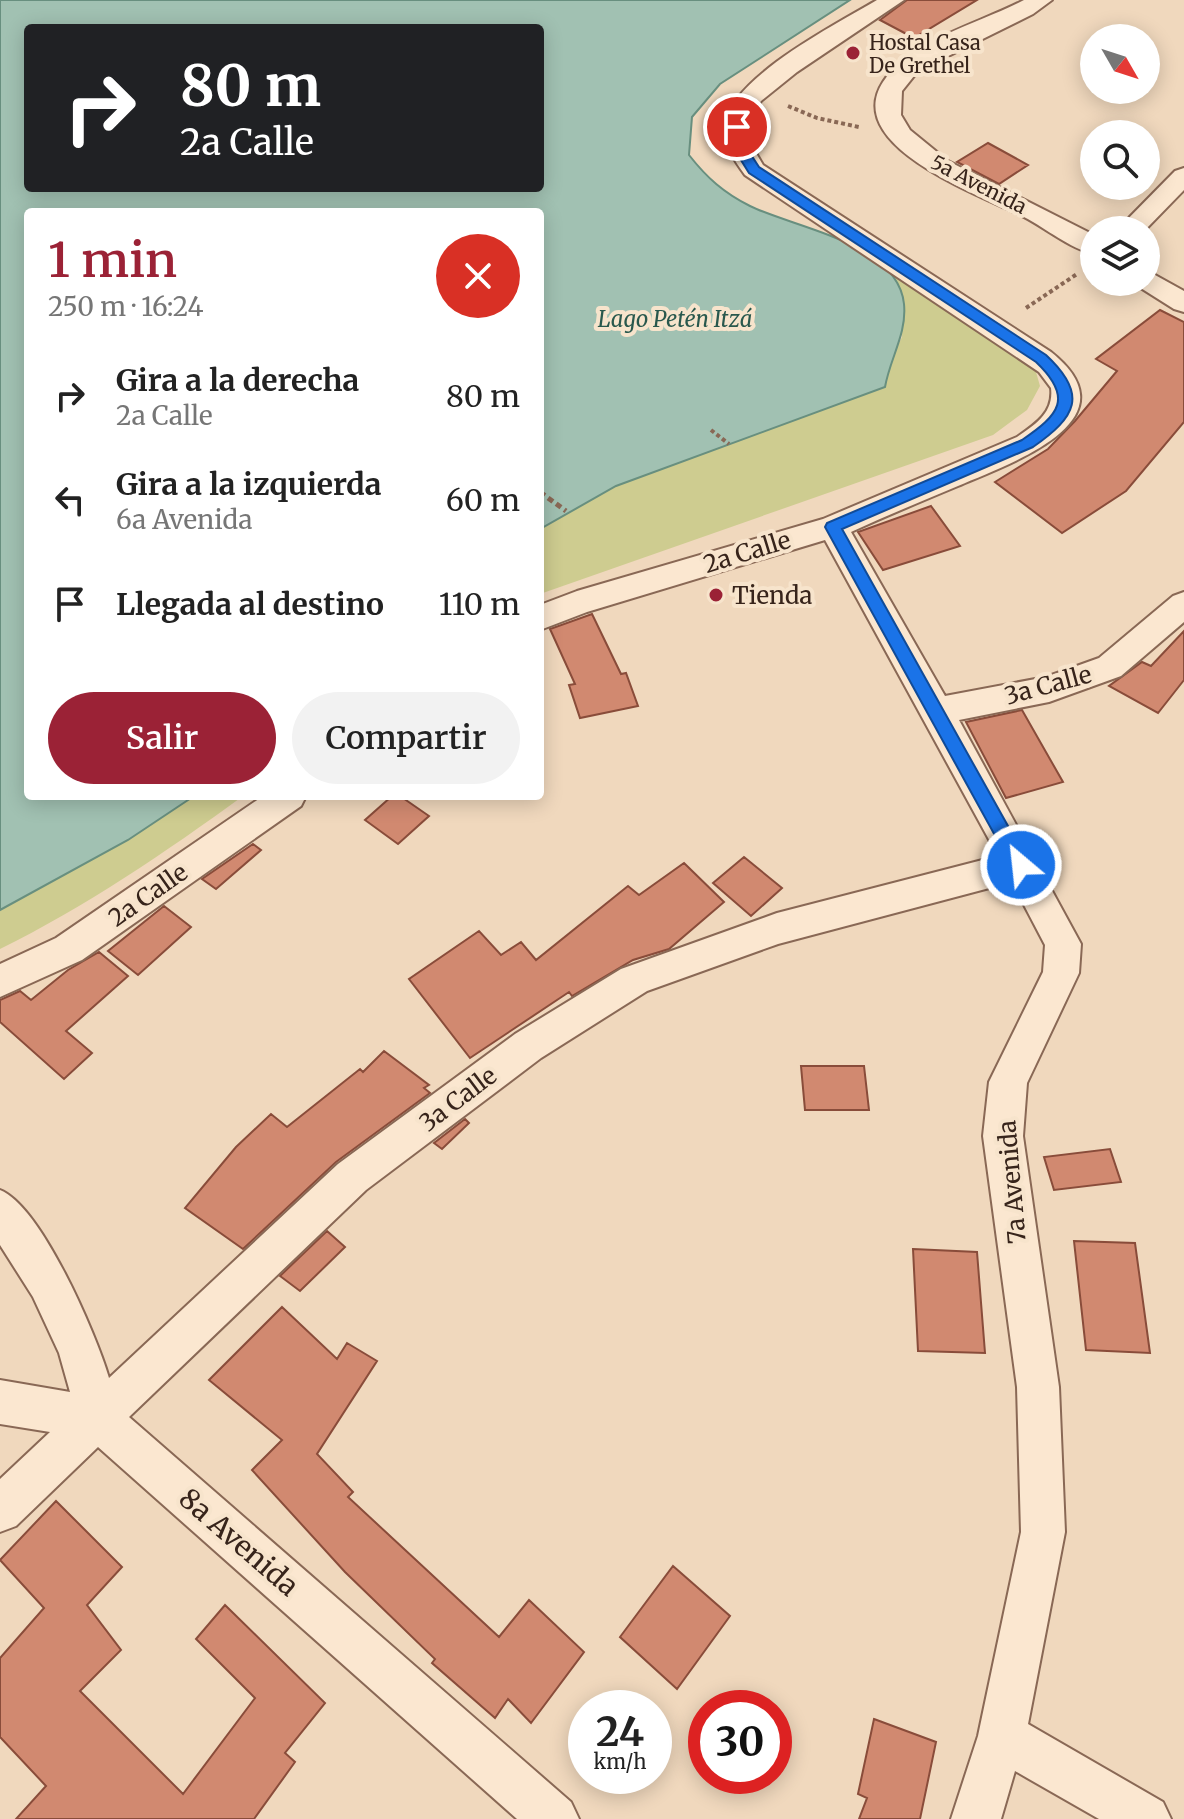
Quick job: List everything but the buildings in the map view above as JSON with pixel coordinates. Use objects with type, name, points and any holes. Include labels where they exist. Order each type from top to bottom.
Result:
[{"type":"street","points":[[893,0],[797,62],[747,99],[737,127],[738,144],[754,170],[995,328]]},
{"type":"street","points":[[889,114],[891,86],[908,67],[1041,0]]},
{"type":"street","name":"5a Avenida","points":[[889,114],[910,146],[954,174],[1080,238]]},
{"type":"street","points":[[1144,216],[1184,176]]},
{"type":"street","points":[[1160,288],[1184,303]]},
{"type":"street","name":"2a Calle","points":[[544,616],[577,603],[833,527],[1027,444],[1053,426],[1063,412],[1066,400],[1060,377],[1041,359],[995,328]]},
{"type":"street","name":"7a Avenida","points":[[833,527],[1063,944],[1061,973],[1008,1082],[1003,1136],[1038,1387],[1043,1532],[1002,1736],[976,1819]]},
{"type":"street","name":"3a Calle","points":[[937,711],[1049,689],[1110,667],[1184,604]]},
{"type":"street","name":"2a Calle","points":[[0,981],[69,949],[283,800]]},
{"type":"street","name":"3a Calle","points":[[0,1510],[352,1177],[528,1046],[634,980],[777,929],[1021,865]]},
{"type":"street","points":[[0,1209],[48,1283],[79,1350],[99,1419],[0,1402]]},
{"type":"street","name":"8a Avenida","points":[[99,1419],[554,1819]]},
{"type":"street","points":[[1002,1736],[1146,1819]]},
{"type":"path","points":[[747,99],[782,104],[817,118],[871,130],[889,114]]},
{"type":"path","points":[[995,328],[1080,272]]},
{"type":"path","points":[[711,430],[729,444]]},
{"type":"path","points":[[544,495],[566,511]]},
{"type":"shaded area","points":[[884,265],[1032,358],[1040,386],[1027,410],[993,435],[544,593],[544,527],[616,486],[885,387],[888,365],[902,337]]},
{"type":"shaded area","points":[[188,800],[237,800],[124,878],[0,949],[0,910],[128,840]]},
{"type":"water","name":"Lago Petén Itzá","points":[[0,0],[850,0],[720,84],[692,117],[689,155],[702,171],[732,196],[769,214],[842,240],[884,266],[898,283],[904,304],[901,336],[885,387],[616,486],[544,527],[544,208],[24,208],[24,800],[188,800],[128,840],[0,910]]},
{"type":"place","name":"Hostal Casa De Grethel","points":[[853,53]]},
{"type":"place","name":"Tienda","points":[[716,595]]},
{"type":"route","points":[[737,127],[738,144],[754,170],[1041,359],[1060,377],[1065,388],[1063,412],[1053,426],[1027,444],[833,527],[1021,865]]}]
